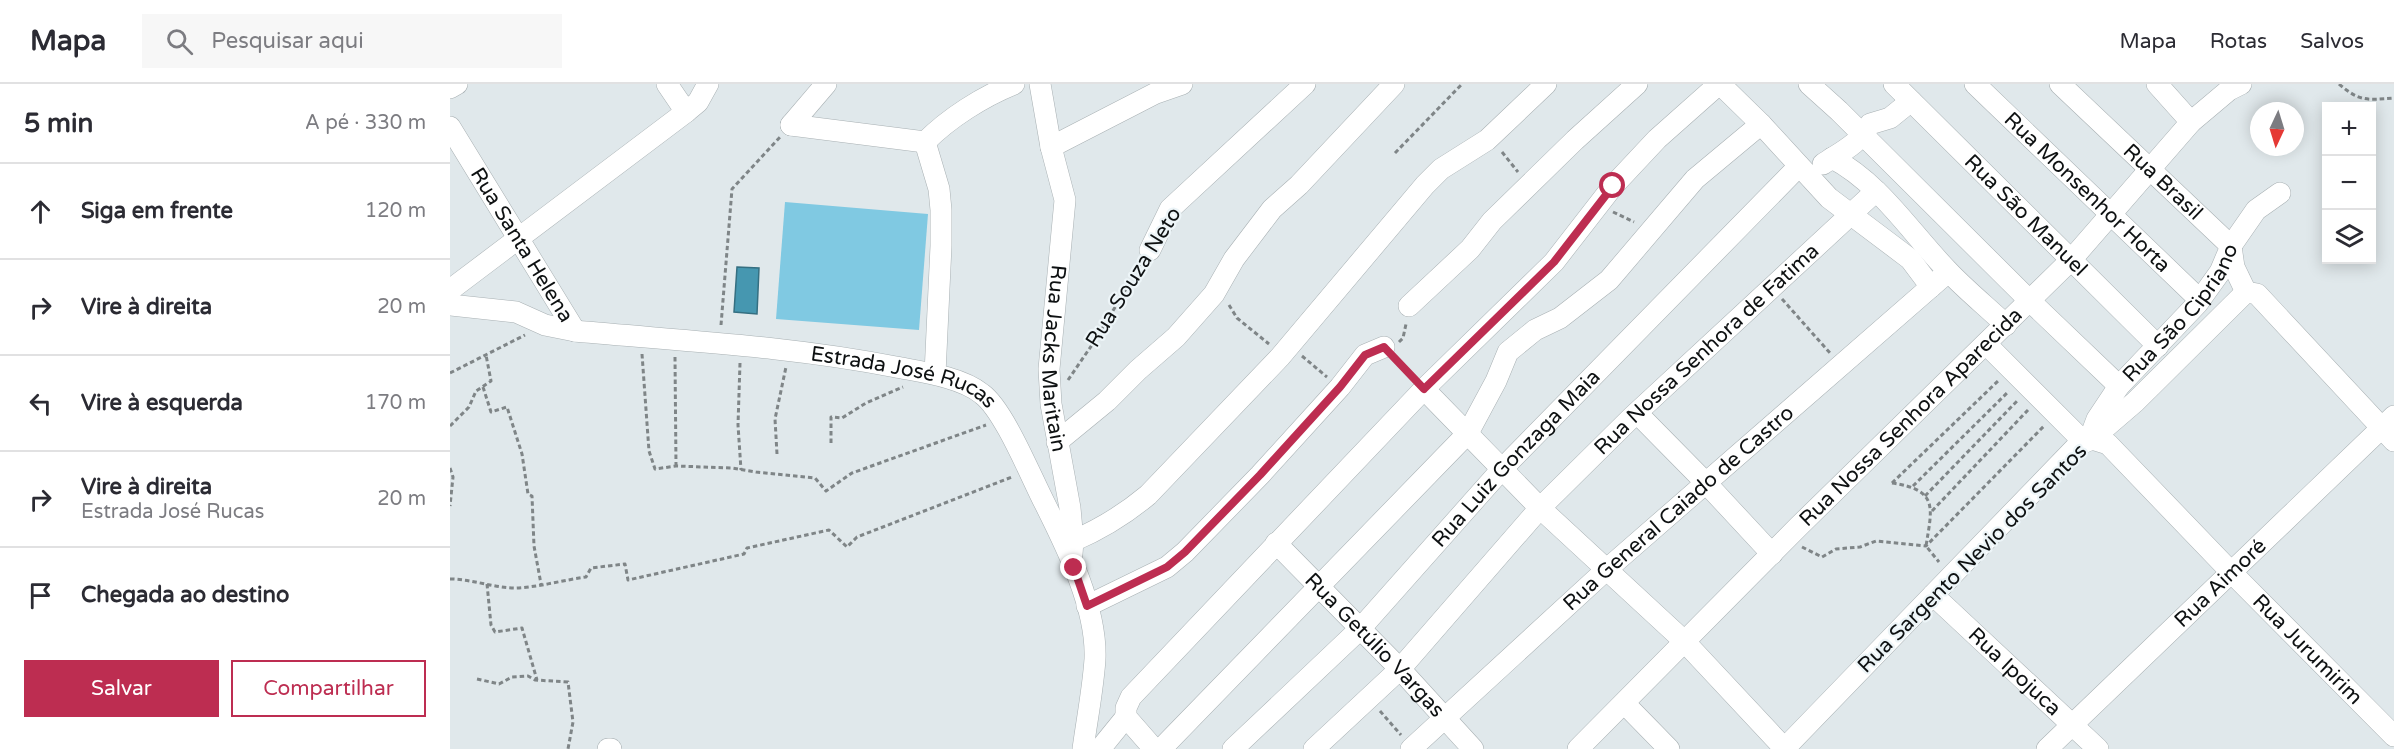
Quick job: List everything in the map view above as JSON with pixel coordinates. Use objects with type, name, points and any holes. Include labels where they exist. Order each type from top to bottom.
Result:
[{"type":"street","points":[[450,88],[456,84]]},
{"type":"street","points":[[667,84],[686,112]]},
{"type":"street","points":[[450,290],[686,112],[698,102],[708,84]]},
{"type":"street","points":[[791,125],[826,84]]},
{"type":"street","name":"Rua Jacks Maritain","points":[[1040,84],[1051,147],[1065,200],[1049,369],[1051,404],[1070,508],[1072,551]]},
{"type":"street","points":[[1051,147],[1156,93],[1182,84]]},
{"type":"street","name":"Rua Souza Neto","points":[[1150,250],[1170,209],[1305,84]]},
{"type":"street","points":[[1057,442],[1107,401],[1176,337],[1217,288],[1247,239],[1272,209],[1299,185],[1394,84]]},
{"type":"street","points":[[1072,551],[1148,495],[1286,350],[1425,185],[1449,163],[1491,136],[1546,84]]},
{"type":"street","points":[[1409,306],[1470,249],[1492,221],[1575,140],[1637,84]]},
{"type":"street","points":[[1154,749],[1129,721],[1126,708],[1131,698],[1424,389],[1554,262],[1598,206],[1657,139],[1720,84],[1761,124],[1829,198],[1910,258],[1931,287]]},
{"type":"street","points":[[1809,84],[1864,135],[2030,301],[2119,386]]},
{"type":"street","name":"Rua São Manuel","points":[[1894,84],[2158,346]]},
{"type":"street","name":"Rua Monsenhor Horta","points":[[1975,84],[2200,300]]},
{"type":"street","name":"Rua Brasil","points":[[2060,84],[2231,246]]},
{"type":"street","points":[[2157,84],[2191,122]]},
{"type":"street","name":"Rua Nossa Senhora Aparecida","points":[[1578,749],[1788,537],[2071,260],[2191,122],[2222,96],[2241,84]]},
{"type":"street","points":[[925,142],[940,127],[1005,86]]},
{"type":"street","name":"Rua Luiz Gonzaga Maia","points":[[1233,749],[1360,629],[1502,469],[1804,170],[1850,148],[1864,135],[1870,124],[1890,118],[1911,101]]},
{"type":"street","points":[[1161,749],[1468,433],[1496,381],[1508,352],[1535,330],[1560,318],[1609,280],[1695,179],[1761,124]]},
{"type":"street","points":[[791,125],[925,142]]},
{"type":"street","name":"Rua Santa Helena","points":[[450,127],[575,332]]},
{"type":"street","points":[[925,142],[939,189],[941,210],[935,374]]},
{"type":"street","points":[[1832,158],[1842,163],[1876,191],[1948,272],[2006,325]]},
{"type":"street","name":"Rua Nossa Senhora de Fatima","points":[[1314,749],[1400,669],[1540,508],[1637,413],[1876,191]]},
{"type":"street","name":"Rua São Cipriano","points":[[2088,440],[2097,419],[2119,386],[2200,300],[2220,272],[2231,246],[2256,210],[2280,193]]},
{"type":"street","points":[[2231,246],[2234,267],[2243,294],[2257,294],[2390,429]]},
{"type":"street","name":"Rua General Caiado de Castro","points":[[1412,748],[1606,570],[1948,272]]},
{"type":"street","name":"Rua Sargento Nevio dos Santos","points":[[1784,749],[1951,576],[2088,440],[2135,402],[2243,294]]},
{"type":"street","name":"Estrada José Rucas","points":[[450,305],[516,312],[545,325],[575,332],[842,356],[935,374],[983,394],[1002,419],[1072,551],[1087,606],[1095,658],[1083,749]]},
{"type":"street","name":"Rua Jurumirim","points":[[1986,344],[2055,414],[2088,440],[2108,444],[2394,736]]},
{"type":"street","points":[[1087,606],[1167,567],[1185,552],[1260,475],[1340,387],[1365,355],[1384,347]]},
{"type":"street","points":[[1424,389],[1540,508],[1684,641],[1784,749]]},
{"type":"street","points":[[1637,413],[1772,554]]},
{"type":"street","name":"Rua Aimoré","points":[[2047,749],[2232,573],[2390,429]]},
{"type":"street","name":"Rua Getúlio Vargas","points":[[1276,543],[1400,669],[1473,749]]},
{"type":"street","name":"Rua Ipojuca","points":[[1933,595],[2073,723],[2098,749]]},
{"type":"street","points":[[1624,704],[1669,749]]},
{"type":"street","points":[[1100,749],[1129,721]]},
{"type":"path","points":[[1395,153],[1462,84]]},
{"type":"path","points":[[2339,84],[2354,96],[2372,99],[2394,98]]},
{"type":"path","points":[[719,344],[732,189],[791,125]]},
{"type":"path","points":[[1491,136],[1530,185]]},
{"type":"path","points":[[1598,206],[1652,230]]},
{"type":"path","name":"Rua Souza Neto","points":[[1051,404],[1096,339],[1150,250]]},
{"type":"path","points":[[1772,287],[1841,366]]},
{"type":"path","points":[[1217,288],[1237,318],[1340,387]]},
{"type":"path","points":[[1384,347],[1392,347],[1403,338],[1409,306]]},
{"type":"path","points":[[450,373],[545,325]]},
{"type":"path","points":[[641,337],[649,451],[655,469],[675,466],[815,478],[826,491],[852,473],[1002,419]]},
{"type":"path","points":[[674,340],[675,466]]},
{"type":"path","points":[[741,346],[738,425],[741,470]]},
{"type":"path","points":[[1384,347],[1424,389]]},
{"type":"path","points":[[777,454],[775,419],[790,350]]},
{"type":"path","points":[[450,426],[470,407],[476,391],[491,381],[486,355]]},
{"type":"path","points":[[1932,511],[1925,496],[1913,486],[1892,483],[2025,384]]},
{"type":"path","points":[[1913,486],[2025,384]]},
{"type":"path","points":[[1925,496],[2025,384]]},
{"type":"path","points":[[1926,546],[1932,511],[2025,384]]},
{"type":"path","points":[[483,387],[491,412],[507,407],[522,454],[528,494],[532,496],[534,546],[541,584]]},
{"type":"path","points":[[831,443],[831,417],[842,418],[866,403],[904,387]]},
{"type":"path","points":[[1926,546],[2055,414]]},
{"type":"path","points":[[450,468],[453,477],[450,506]]},
{"type":"path","points":[[450,579],[465,579],[517,588],[586,577],[591,568],[625,564],[628,580],[744,554],[747,548],[829,530],[847,547],[857,537],[1028,470]]},
{"type":"path","points":[[1788,537],[1822,557],[1836,549],[1860,547],[1876,541],[1926,546],[1951,576]]},
{"type":"path","points":[[487,584],[491,625],[495,632],[522,628],[537,680]]},
{"type":"path","points":[[477,679],[499,684],[512,677],[528,676],[537,680],[568,682],[573,722],[568,749]]},
{"type":"path","points":[[1369,698],[1412,748]]},
{"type":"shaded area","points":[[785,202],[928,214],[919,330],[776,319]]},
{"type":"shaded area","points":[[737,267],[759,268],[757,314],[734,312]]},
{"type":"route","points":[[1074,568],[1087,606],[1167,567],[1185,552],[1260,475],[1340,387],[1365,355],[1384,347],[1424,389],[1554,262],[1613,186]]}]
